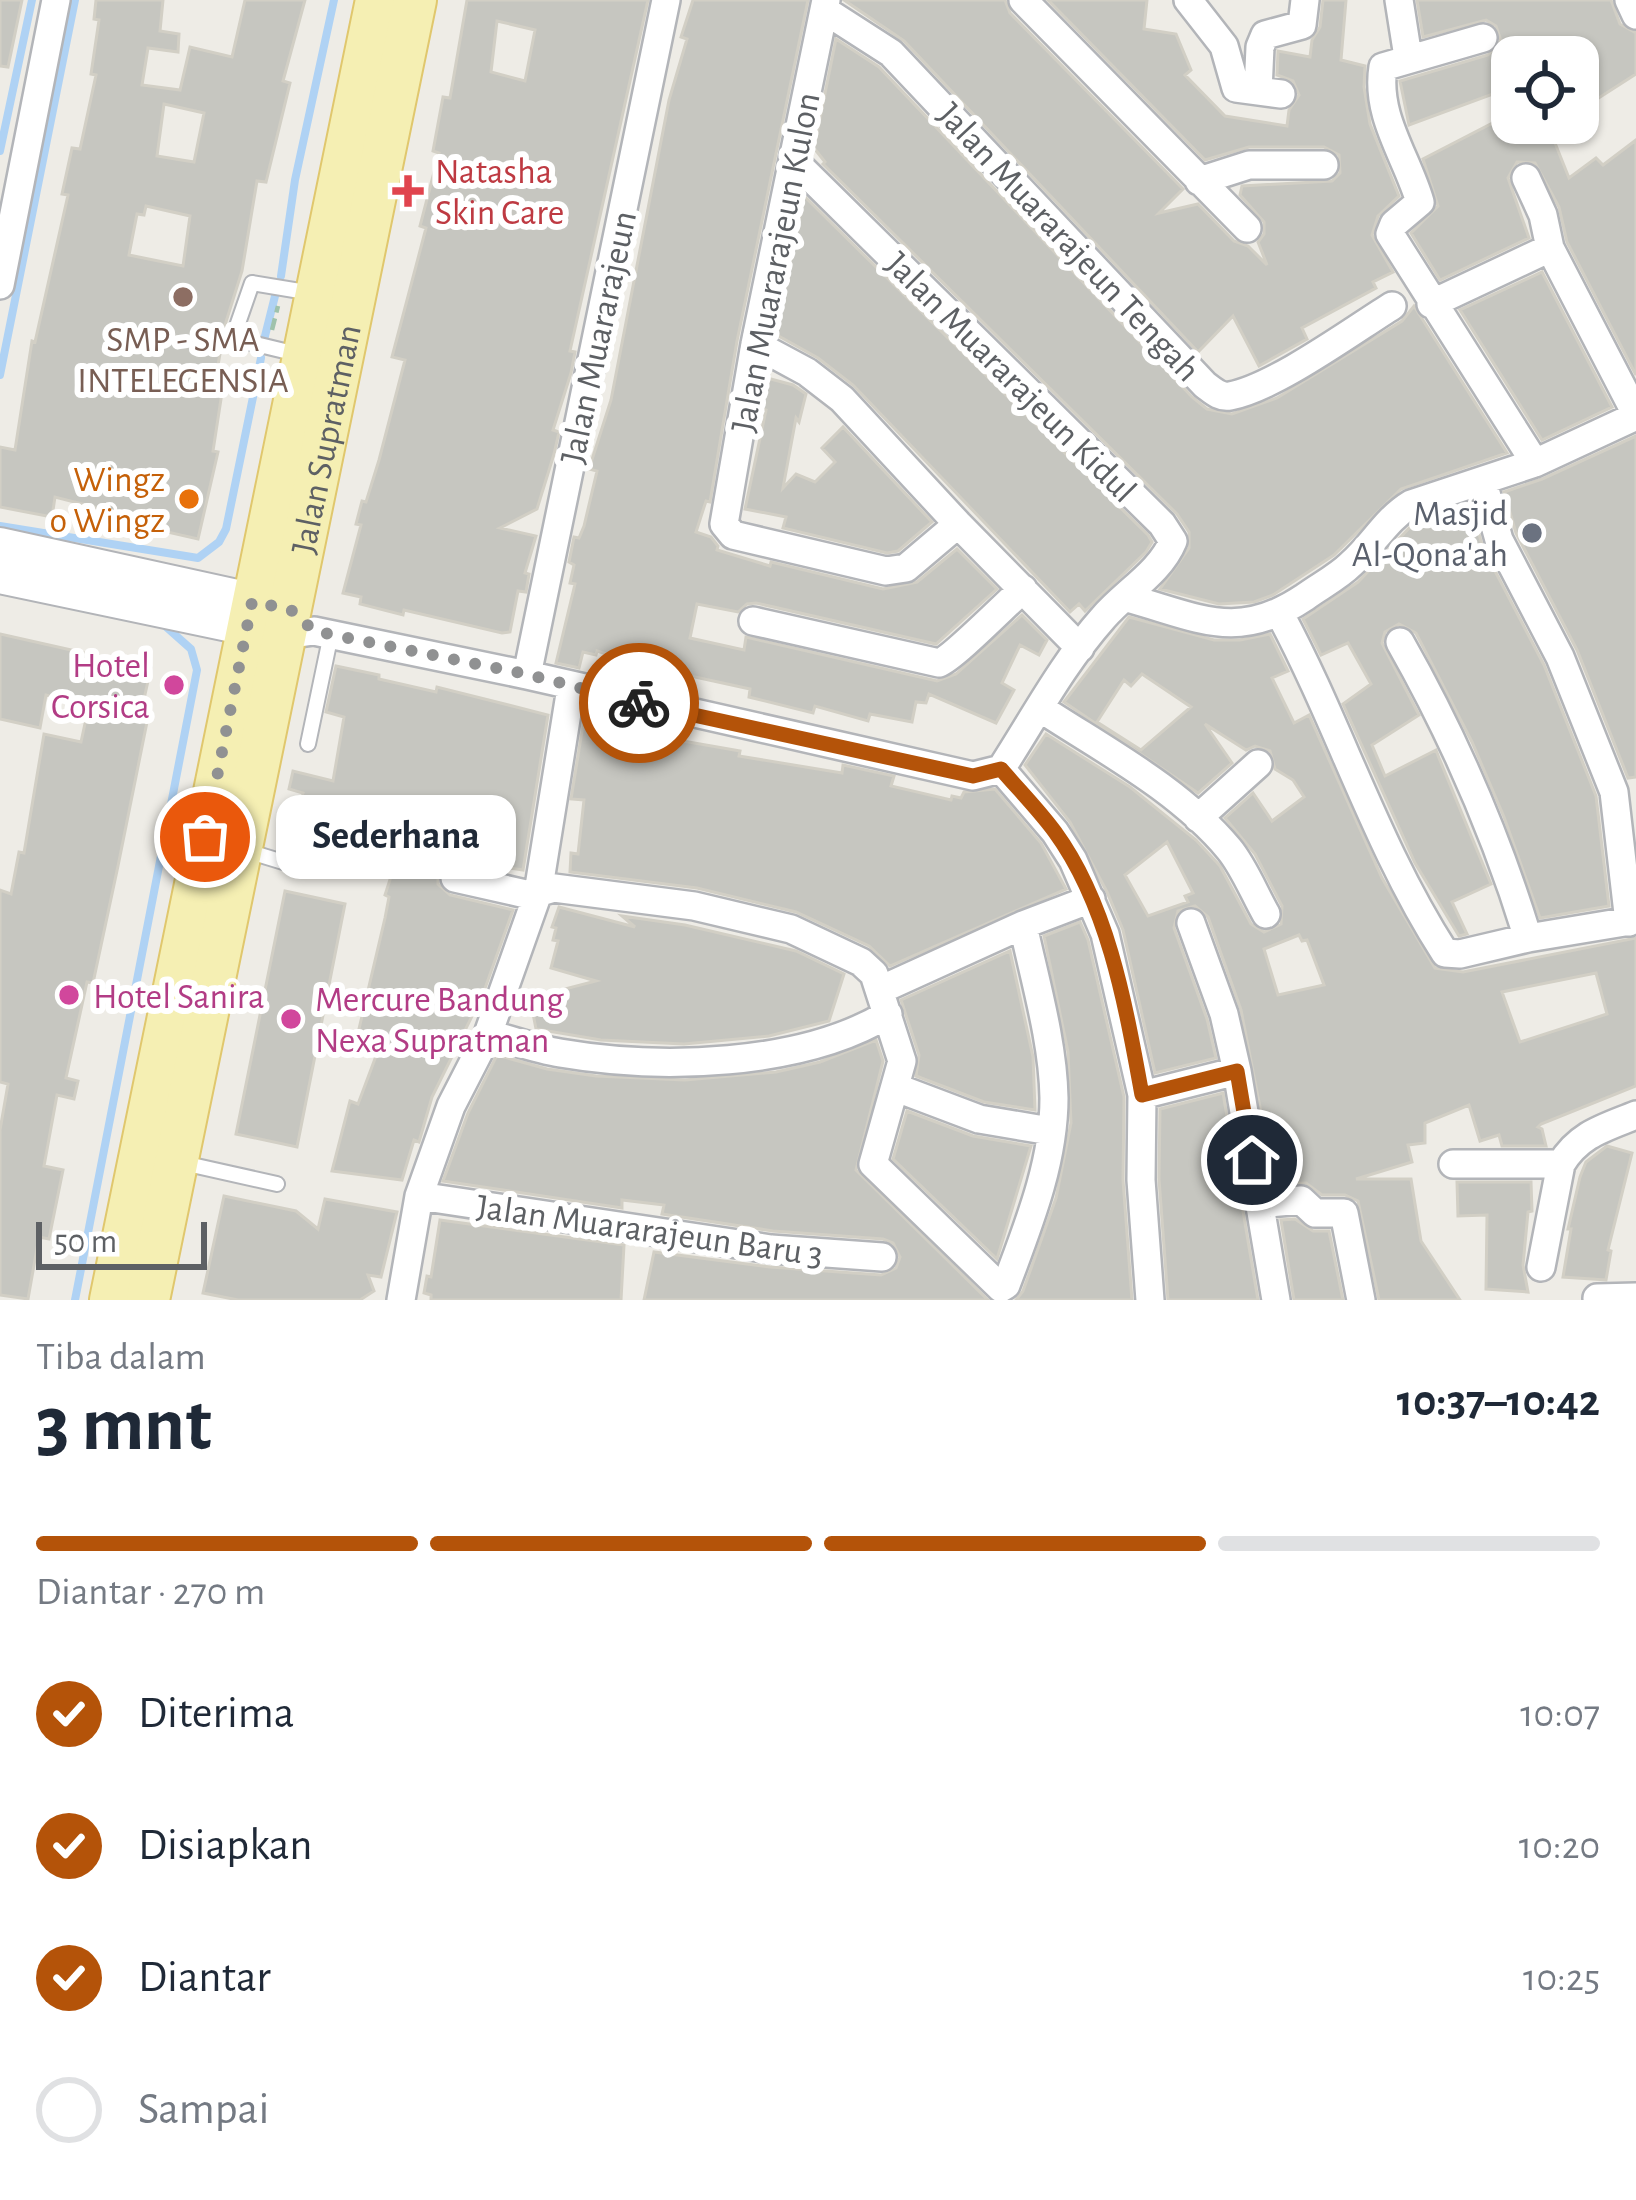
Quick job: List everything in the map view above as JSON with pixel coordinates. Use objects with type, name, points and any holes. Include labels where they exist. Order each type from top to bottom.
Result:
[{"type":"main road","name":"Jalan Supratman","points":[[111,1300],[286,623],[304,356],[376,0]]},
{"type":"main road","name":"Jalan Supratman","points":[[148,1300],[415,0]]},
{"type":"street","points":[[0,285],[56,0]]},
{"type":"street","name":"Jalan Muararajeun","points":[[526,674],[666,0]]},
{"type":"street","points":[[1023,0],[1217,173],[1247,228]]},
{"type":"street","points":[[1188,0],[1224,46],[1232,84],[1270,92],[1260,47],[1265,35],[1302,25],[1305,0]]},
{"type":"street","points":[[1399,0],[1408,57]]},
{"type":"street","points":[[1629,0],[1636,15]]},
{"type":"street","name":"Jalan Muararajeun Kulon","points":[[825,5],[755,344],[724,524],[733,535],[886,572],[906,568],[958,524]]},
{"type":"street","name":"Jalan Muararajeun Tengah","points":[[825,5],[892,53],[1205,385],[1228,397],[1269,380],[1392,306]]},
{"type":"street","points":[[1483,38],[1383,67],[1383,100],[1391,132],[1420,202],[1394,224],[1390,234],[1535,463]]},
{"type":"street","name":"Jalan Muararajeun Kidul","points":[[794,161],[1169,532],[1171,547],[1127,598],[1106,614],[1001,769]]},
{"type":"street","points":[[1217,173],[1324,164]]},
{"type":"street","points":[[1127,598],[1196,620],[1234,625],[1280,614],[1349,567],[1397,513],[1411,504],[1535,463],[1636,415],[1550,248],[1543,214],[1526,178]]},
{"type":"street","points":[[1431,304],[1550,248]]},
{"type":"street","points":[[755,344],[807,371],[842,399],[1080,648]]},
{"type":"street","points":[[1280,614],[1310,671],[1409,898],[1445,953],[1633,921],[1614,792],[1560,656],[1499,540],[1483,482]]},
{"type":"street","points":[[0,546],[286,623]]},
{"type":"street","points":[[0,575],[286,623],[973,776],[1001,769],[1055,832],[1091,899],[1110,955],[1142,1095],[1141,1180],[1150,1300]]},
{"type":"street","points":[[753,621],[939,663],[947,662],[1023,589]]},
{"type":"street","points":[[1400,642],[1449,730],[1508,873],[1528,938]]},
{"type":"street","points":[[401,1300],[419,1196],[451,1106],[488,1034],[538,893],[571,688]]},
{"type":"street","points":[[1040,708],[1198,818],[1229,850],[1266,914]]},
{"type":"street","points":[[1198,818],[1258,764]]},
{"type":"street","points":[[455,878],[530,895],[554,888],[765,921],[849,954],[871,969],[902,1060],[874,1166],[1000,1288],[1006,1285],[1041,1190],[1054,1101],[1023,925]]},
{"type":"street","points":[[488,1034],[556,1053],[635,1063],[743,1057],[821,1045],[860,1031],[884,1002],[1023,925],[1091,899]]},
{"type":"street","points":[[1191,923],[1237,1071],[1276,1300]]},
{"type":"street","points":[[1142,1095],[1237,1071]]},
{"type":"street","points":[[896,1088],[980,1119],[1049,1131]]},
{"type":"street","points":[[1541,1267],[1561,1164],[1583,1136],[1636,1115]]},
{"type":"street","points":[[1453,1164],[1561,1164]]},
{"type":"street","name":"Jalan Muararajeun Baru 3","points":[[419,1196],[771,1250],[882,1257]]},
{"type":"street","points":[[1260,1204],[1301,1200],[1315,1213],[1344,1213],[1361,1300]]},
{"type":"street","points":[[1597,1298],[1636,1297]]},
{"type":"lane","points":[[304,356],[239,340],[236,329],[252,283],[317,294]]},
{"type":"lane","points":[[286,623],[308,744]]},
{"type":"lane","points":[[242,849],[283,862]]},
{"type":"lane","points":[[178,1162],[277,1184]]},
{"type":"building","points":[[0,0],[22,0],[8,67],[0,66]]},
{"type":"building","points":[[96,0],[163,0],[160,31],[179,34],[178,52],[148,48],[142,85],[180,90],[190,47],[232,57],[245,0],[305,0],[283,81],[290,83],[266,182],[257,181],[242,271],[225,325],[217,371],[225,373],[213,451],[218,452],[198,539],[110,519],[111,515],[94,507],[55,497],[52,517],[0,507],[0,447],[15,450],[32,341],[68,195],[62,194],[72,148],[80,149],[96,75],[91,74],[99,20],[94,19]],"holes":[[[164,104],[204,113],[194,162],[157,156]],[[146,206],[190,216],[183,266],[129,255],[137,214],[144,215]]]},
{"type":"building","points":[[467,0],[648,0],[570,351],[575,352],[571,373],[553,430],[559,432],[554,454],[537,509],[500,528],[536,536],[525,573],[529,574],[526,592],[518,591],[510,632],[502,633],[404,610],[403,615],[360,604],[361,597],[343,593],[361,525],[356,524],[362,501],[366,502],[379,460],[405,360],[392,357],[426,228],[420,226],[439,153],[433,151],[443,97],[450,98]],"holes":[[[497,21],[535,30],[525,81],[491,72]]]},
{"type":"building","points":[[693,0],[808,0],[737,341],[710,502],[706,501],[696,532],[711,537],[717,550],[883,589],[917,582],[957,549],[997,589],[936,644],[756,603],[738,612],[697,604],[690,638],[744,650],[746,637],[937,681],[956,674],[1022,615],[1047,640],[1039,655],[1020,645],[1002,683],[1014,690],[996,723],[929,694],[926,703],[916,702],[912,722],[870,714],[868,721],[815,706],[813,713],[749,697],[750,689],[663,670],[661,679],[636,672],[638,664],[597,651],[596,655],[583,652],[579,668],[556,663],[575,584],[570,583],[574,565],[569,562],[574,537],[579,538],[584,526],[597,471],[589,469],[611,400],[669,100],[687,39],[681,37]]},
{"type":"building","points":[[844,0],[1005,0],[1010,13],[1183,189],[1159,213],[1198,204],[1234,241],[1248,246],[1267,265],[1258,242],[1264,222],[1240,195],[1242,186],[1332,181],[1340,173],[1339,155],[1324,147],[1249,147],[1205,160],[1048,0],[1147,0],[1144,29],[1176,34],[1191,70],[1185,75],[1225,116],[1287,126],[1289,110],[1299,95],[1293,81],[1277,75],[1278,51],[1310,57],[1323,0],[1346,0],[1341,60],[1365,66],[1370,124],[1399,196],[1378,216],[1372,235],[1393,272],[1373,282],[1376,288],[1302,328],[1307,339],[1259,366],[1233,316],[1198,352],[904,41]]},
{"type":"building","points":[[1417,0],[1611,0],[1620,24],[1636,33],[1636,74],[1599,98],[1599,36],[1499,36],[1496,26],[1486,20],[1423,37]]},
{"type":"building","points":[[836,39],[879,67],[1207,409],[1232,414],[1277,398],[1402,321],[1414,306],[1507,453],[1401,489],[1334,555],[1273,595],[1254,602],[1219,604],[1160,589],[1189,548],[1189,532],[1177,514],[823,164],[814,148]]},
{"type":"building","points":[[1491,52],[1491,95],[1409,125],[1400,81]]},
{"type":"building","points":[[1491,124],[1491,144],[1555,144],[1569,178],[1596,158],[1603,165],[1636,140],[1636,375],[1567,242],[1559,207],[1535,163],[1517,162],[1508,178],[1529,238],[1440,280],[1411,233],[1438,206],[1423,159]]},
{"type":"building","points":[[804,196],[1148,535],[1152,542],[1146,552],[1085,611],[1079,604],[1070,612],[853,385],[775,334]]},
{"type":"building","points":[[1542,272],[1612,407],[1542,440],[1460,310]]},
{"type":"building","points":[[767,378],[806,394],[799,422],[796,418],[783,488],[796,474],[815,482],[835,462],[822,448],[843,427],[932,522],[898,551],[887,553],[783,528],[786,517],[745,509],[766,410],[762,409]]},
{"type":"building","points":[[1636,436],[1636,777],[1628,778],[1577,650],[1516,533],[1504,492]]},
{"type":"building","points":[[1470,503],[1483,548],[1544,665],[1596,796],[1609,906],[1540,918],[1472,742],[1416,633],[1399,624],[1385,632],[1382,643],[1419,715],[1372,745],[1385,776],[1436,750],[1491,884],[1452,902],[1467,934],[1459,936],[1415,863],[1343,704],[1371,684],[1348,643],[1321,655],[1303,619],[1358,582],[1413,524]]},
{"type":"building","points":[[1129,617],[1214,640],[1270,634],[1288,671],[1272,678],[1294,723],[1309,715],[1382,878],[1435,968],[1463,972],[1636,938],[1636,1086],[1541,1124],[1546,1146],[1502,1146],[1499,1135],[1480,1141],[1469,1105],[1425,1123],[1425,1143],[1408,1145],[1412,1162],[1356,1179],[1411,1179],[1421,1241],[1460,1300],[1379,1300],[1358,1201],[1345,1195],[1322,1195],[1306,1183],[1275,1184],[1241,1010],[1208,917],[1195,906],[1178,911],[1174,928],[1216,1058],[1155,1073],[1123,930],[1107,892],[1070,822],[1025,765],[1046,734],[1130,787],[1196,840],[1220,866],[1251,924],[1264,932],[1281,924],[1282,906],[1255,854],[1225,818],[1253,793],[1272,821],[1304,797],[1293,780],[1275,769],[1270,751],[1255,746],[1246,750],[1205,724],[1232,763],[1198,793],[1064,702]],"holes":[[[1142,674],[1191,707],[1141,750],[1097,722],[1124,680],[1131,686]],[[1167,842],[1193,893],[1185,896],[1188,902],[1148,916],[1125,875]],[[1299,935],[1307,940],[1324,985],[1278,995],[1264,949]],[[1596,973],[1607,1014],[1520,1042],[1502,992]]]},
{"type":"building","points":[[0,634],[151,668],[139,721],[147,722],[118,866],[66,1078],[78,1081],[74,1099],[57,1095],[44,1166],[63,1170],[49,1239],[39,1237],[28,1299],[0,1295],[0,1130],[8,1084],[0,1082],[0,890],[11,894],[19,852],[24,853],[44,734],[81,742],[89,705],[46,695],[40,728],[0,719]]},
{"type":"building","points":[[336,666],[548,715],[523,870],[458,860],[443,865],[438,873],[438,884],[450,895],[513,910],[483,994],[432,1097],[402,1180],[332,1171],[350,1101],[358,1104],[376,1056],[355,1046],[396,861],[292,834],[303,793],[289,789],[293,771],[333,781],[344,717],[326,712]]},
{"type":"building","points":[[584,719],[603,722],[603,727],[740,751],[739,756],[842,773],[843,765],[894,776],[891,786],[951,800],[964,792],[995,789],[1041,843],[1066,889],[890,966],[869,946],[796,912],[697,888],[570,872],[571,853],[578,854],[584,800],[571,799]]},
{"type":"building","name":"Mercure Bandung Nexa Supratman","points":[[285,891],[345,904],[297,1147],[236,1134]]},
{"type":"building","points":[[559,907],[635,927],[622,916],[685,925],[796,951],[844,974],[829,1021],[769,1036],[684,1044],[601,1040],[536,1029],[530,998],[596,981],[551,968],[558,941],[553,940],[556,928],[552,927]]},
{"type":"building","points":[[1080,922],[1124,1097],[1123,1180],[1132,1300],[1016,1300],[1056,1198],[1071,1123],[1068,1052],[1044,936]]},
{"type":"building","points":[[1010,951],[1033,1057],[1035,1110],[984,1102],[916,1076],[919,1055],[901,1000]]},
{"type":"building","points":[[876,1040],[883,1061],[856,1170],[988,1300],[644,1300],[654,1252],[881,1275],[896,1268],[900,1257],[893,1243],[883,1239],[773,1231],[662,1214],[664,1205],[622,1200],[622,1208],[443,1181],[468,1113],[497,1055],[596,1076],[685,1080],[776,1072],[820,1062]]},
{"type":"building","points":[[1223,1093],[1258,1300],[1168,1300],[1159,1179],[1160,1109]]},
{"type":"building","points":[[907,1111],[973,1136],[1031,1146],[997,1259],[893,1159]]},
{"type":"building","points":[[1607,1146],[1632,1153],[1608,1250],[1606,1280],[1563,1277],[1580,1177],[1586,1162]]},
{"type":"building","points":[[1457,1182],[1531,1182],[1532,1211],[1528,1212],[1523,1265],[1528,1292],[1486,1289],[1487,1215],[1458,1216]]},
{"type":"building","points":[[224,1196],[296,1211],[318,1229],[325,1199],[397,1212],[381,1277],[368,1275],[374,1291],[360,1300],[238,1300],[203,1293]]},
{"type":"building","points":[[1295,1219],[1313,1231],[1329,1231],[1343,1300],[1294,1300],[1281,1220]]},
{"type":"building","points":[[440,1220],[624,1245],[621,1300],[431,1300],[424,1293]]},
{"type":"waterway","points":[[0,151],[32,0]]},
{"type":"waterway","points":[[0,375],[75,0]]},
{"type":"waterway","points":[[281,276],[295,180],[334,0]]},
{"type":"waterway","points":[[263,344],[275,296]]},
{"type":"waterway","points":[[0,526],[198,558],[219,542],[226,529],[261,358]]},
{"type":"waterway","points":[[75,1300],[197,670],[191,649],[164,625]]},
{"type":"way so far","points":[[205,837],[252,602],[290,609],[314,631],[526,674],[639,703]]},
{"type":"place","name":"Natasha Skin Care","points":[[408,191]]},
{"type":"place","name":"SMP - SMA INTELEGENSIA","points":[[183,297]]},
{"type":"place","name":"Wingz o Wingz","points":[[189,499]]},
{"type":"place","name":"Masjid Al-Qona'ah","points":[[1532,533]]},
{"type":"place","name":"Hotel Corsica","points":[[174,685]]},
{"type":"place","name":"Sederhana","points":[[205,837]]},
{"type":"place","name":"Hotel Sanira","points":[[69,995]]},
{"type":"place","name":"Mercure Bandung Nexa Supratman","points":[[291,1019]]},
{"type":"route","points":[[639,703],[973,776],[1001,769],[1055,832],[1091,899],[1105,934],[1142,1095],[1237,1071],[1252,1160]]}]
